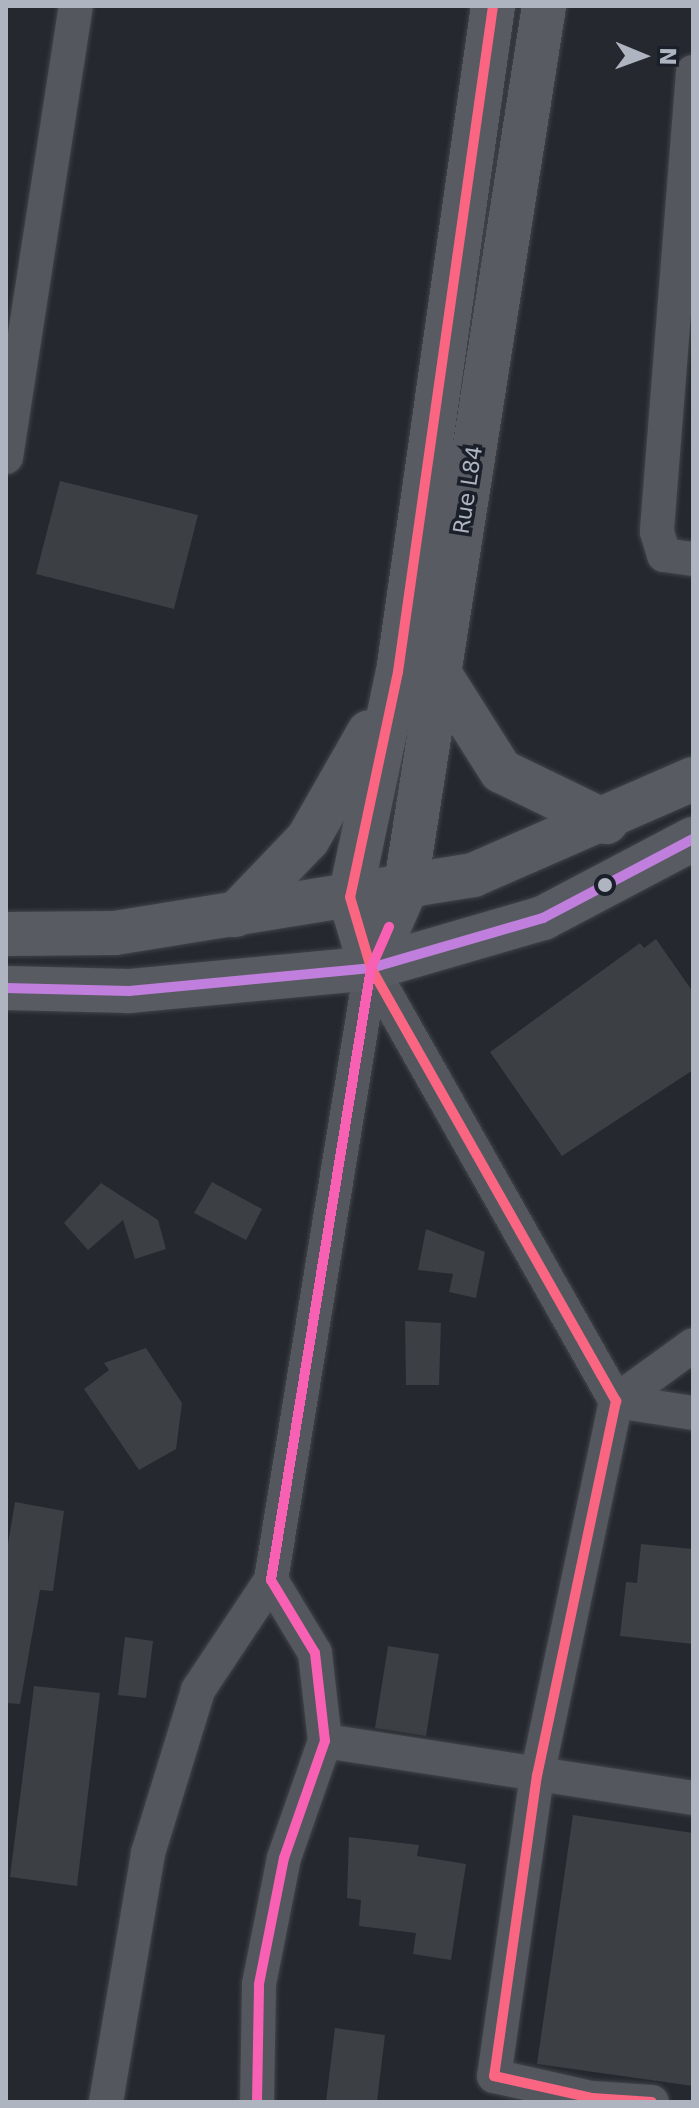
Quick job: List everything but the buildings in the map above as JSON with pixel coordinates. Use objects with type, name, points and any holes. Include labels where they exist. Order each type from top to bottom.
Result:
[{"type":"main road","points":[[371,968],[350,897],[418,673],[493,6]]},
{"type":"main road","name":"Rue L84","points":[[371,968],[405,890],[418,673],[544,6]]},
{"type":"main road","points":[[418,673],[501,771],[606,822]]},
{"type":"main road","points":[[235,915],[308,839],[418,673]]},
{"type":"main road","points":[[6,934],[115,933],[405,890],[473,875],[606,822],[693,779]]},
{"type":"main road","points":[[6,988],[129,991],[371,968],[543,918],[693,839]]},
{"type":"street","points":[[6,457],[76,6]]},
{"type":"street","points":[[693,72],[657,532],[664,555],[693,559]]},
{"type":"street","points":[[371,968],[616,1401],[537,1775],[492,2089],[652,2102]]},
{"type":"street","points":[[106,2102],[148,1853],[198,1690],[271,1580],[371,968]]},
{"type":"street","points":[[616,1401],[693,1345]]},
{"type":"street","points":[[616,1401],[693,1413]]},
{"type":"street","points":[[257,2102],[259,1984],[284,1858],[325,1741],[315,1653],[271,1580]]},
{"type":"street","points":[[325,1741],[693,1798]]},
{"type":"transit line","points":[[493,6],[398,672],[350,897],[371,968],[616,1401],[537,1775],[494,2076],[592,2098],[652,2102]]},
{"type":"transit line","points":[[6,988],[129,991],[371,968],[543,918],[693,839]]},
{"type":"transit line","points":[[257,2102],[259,1984],[284,1858],[325,1741],[315,1653],[271,1580],[371,968],[389,927]]}]
